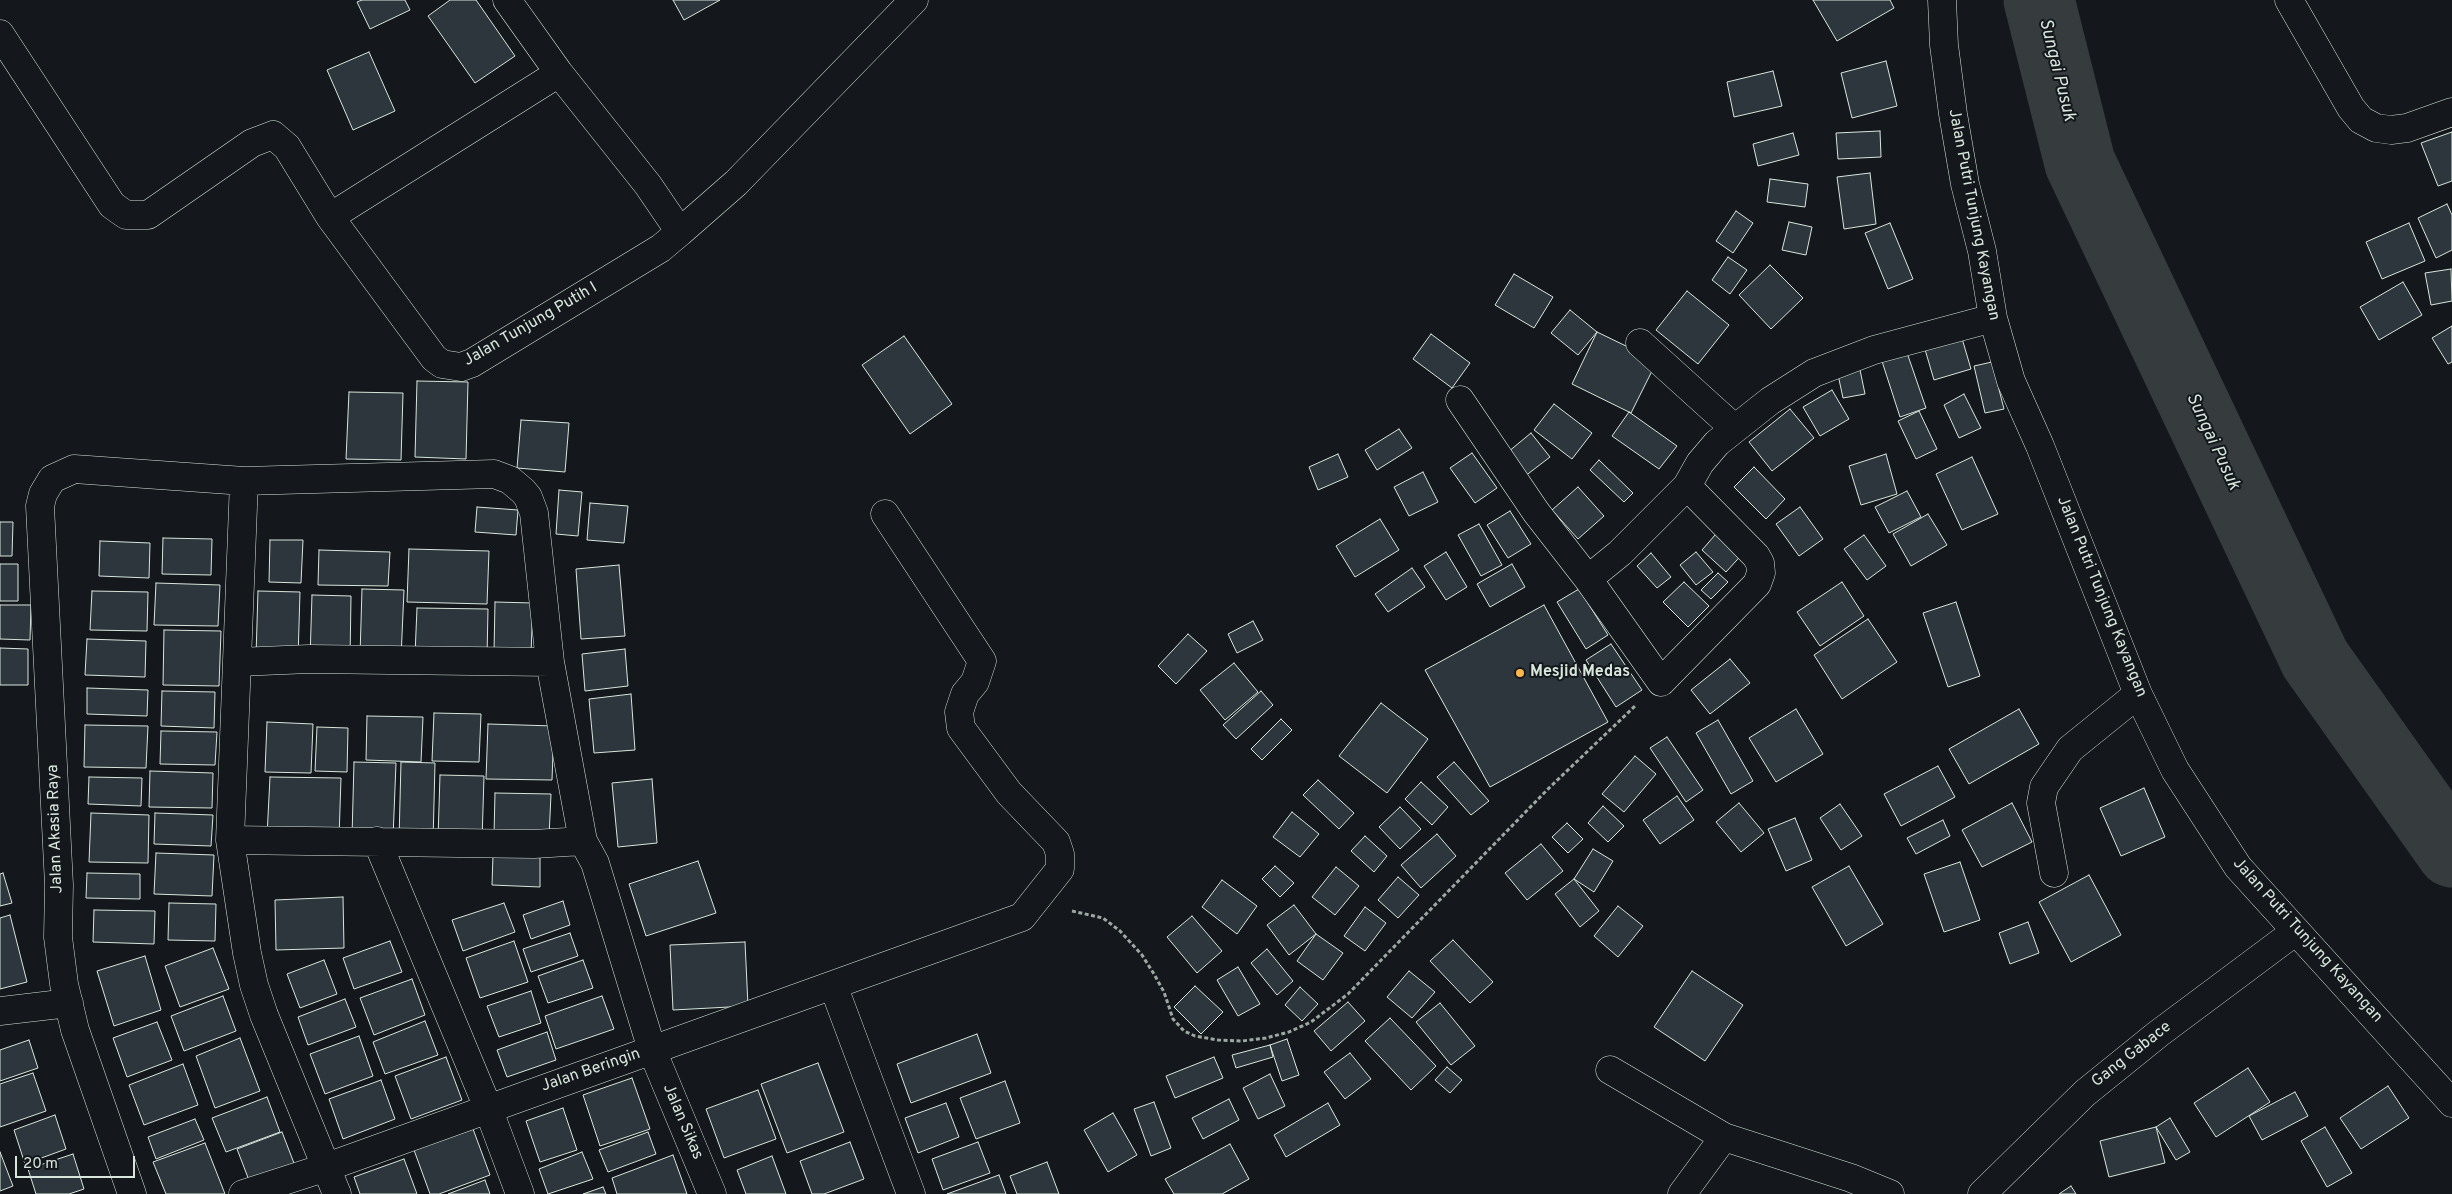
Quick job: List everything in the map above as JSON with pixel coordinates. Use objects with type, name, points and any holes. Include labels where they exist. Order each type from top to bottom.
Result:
[{"type":"street","points":[[507,0],[559,73],[648,185],[680,232],[736,183],[914,0]]},
{"type":"street","name":"Jalan Putri Tunjung Kayangan","points":[[1942,0],[1944,45],[1953,114],[1965,184],[1982,251],[1992,318],[2011,381],[2040,446],[2138,694],[2175,770],[2238,867],[2452,1103]]},
{"type":"street","points":[[2289,0],[2351,108],[2362,120],[2376,128],[2391,130],[2407,128],[2452,112]]},
{"type":"street","points":[[0,34],[112,205],[126,215],[148,215],[252,143],[273,135],[288,147],[330,217],[559,73]]},
{"type":"street","name":"Jalan Tunjung Putih I","points":[[330,217],[434,358],[442,364],[461,367],[472,363],[661,248],[680,232]]},
{"type":"street","points":[[1588,579],[1620,553],[1687,486],[1700,463],[1734,428],[1770,401],[1814,373],[1874,350],[1992,318]]},
{"type":"street","points":[[1640,343],[1734,428]]},
{"type":"street","points":[[1460,400],[1536,512],[1588,579],[1661,682],[1757,584],[1761,574],[1760,562],[1756,556],[1687,486]]},
{"type":"street","name":"Jalan Sikas","points":[[74,469],[244,481],[486,473],[502,476],[510,480],[528,497],[534,513],[550,662],[583,841],[595,863],[652,1050],[712,1194]]},
{"type":"street","name":"Jalan Akasia Raya","points":[[74,469],[52,480],[45,489],[40,506],[59,885],[58,937],[68,1003],[90,1075],[132,1194]]},
{"type":"street","points":[[244,481],[230,840],[247,953],[254,985],[264,1016],[327,1167],[336,1194]]},
{"type":"street","points":[[885,514],[982,661],[975,682],[964,694],[959,712],[961,728],[1009,793],[1056,842],[1060,854],[1060,869],[1022,917]]},
{"type":"street","points":[[238,662],[308,660],[550,662]]},
{"type":"street","points":[[2054,873],[2041,803],[2044,787],[2070,749],[2138,694]]},
{"type":"street","points":[[230,840],[534,844],[583,841]]},
{"type":"street","points":[[377,841],[488,1108],[520,1194]]},
{"type":"street","name":"Jalan Beringin","points":[[243,1194],[327,1167],[1022,917]]},
{"type":"street","name":"Gang Gabace","points":[[1982,1194],[2085,1093],[2158,1034],[2296,931]]},
{"type":"street","points":[[833,985],[911,1194]]},
{"type":"street","points":[[0,1011],[68,1003]]},
{"type":"street","points":[[1610,1070],[1724,1137],[1851,1178],[1890,1194]]},
{"type":"street","points":[[1682,1194],[1724,1137]]},
{"type":"path","points":[[1022,917],[1081,911],[1103,918],[1112,924],[1142,956],[1164,992],[1173,1018],[1180,1028],[1190,1034],[1218,1040],[1242,1041],[1266,1038],[1289,1032],[1311,1022],[1348,994],[1547,790],[1661,682]]},
{"type":"building","points":[[362,0],[405,0],[410,10],[370,29],[357,2]]},
{"type":"building","points":[[450,0],[476,0],[515,56],[475,83],[428,16]]},
{"type":"building","points":[[673,0],[720,0],[684,20]]},
{"type":"building","points":[[1813,0],[1890,0],[1894,8],[1837,41]]},
{"type":"building","points":[[369,52],[395,111],[353,130],[327,70]]},
{"type":"building","points":[[1886,61],[1897,106],[1852,118],[1841,73]]},
{"type":"building","points":[[1773,71],[1782,106],[1734,117],[1727,82]]},
{"type":"building","points":[[1880,131],[1881,157],[1838,159],[1836,133]]},
{"type":"building","points":[[2452,132],[2452,181],[2438,186],[2421,143]]},
{"type":"building","points":[[1793,133],[1799,155],[1758,166],[1753,144]]},
{"type":"building","points":[[1870,173],[1876,224],[1844,229],[1837,177]]},
{"type":"building","points":[[1770,179],[1808,184],[1805,207],[1767,202]]},
{"type":"building","points":[[2447,204],[2452,215],[2452,250],[2436,258],[2418,218]]},
{"type":"building","points":[[1736,211],[1753,223],[1733,253],[1716,241]]},
{"type":"building","points":[[1789,222],[1812,227],[1806,255],[1782,250]]},
{"type":"building","points":[[1890,223],[1913,279],[1888,289],[1865,233]]},
{"type":"building","points":[[2409,223],[2425,261],[2382,279],[2366,242]]},
{"type":"building","points":[[1728,257],[1747,270],[1730,294],[1712,280]]},
{"type":"building","points":[[1770,265],[1803,298],[1771,329],[1739,295]]},
{"type":"building","points":[[2451,269],[2452,301],[2431,305],[2425,273]]},
{"type":"building","points":[[1514,274],[1553,297],[1534,328],[1495,305]]},
{"type":"building","points":[[2403,282],[2422,315],[2379,340],[2360,307]]},
{"type":"building","points":[[1687,291],[1729,325],[1698,364],[1656,330]]},
{"type":"building","points":[[1570,310],[1597,332],[1578,355],[1551,333]]},
{"type":"building","points":[[2452,326],[2452,362],[2448,364],[2432,338]]},
{"type":"building","points":[[1597,332],[1657,361],[1631,413],[1572,384]]},
{"type":"building","points":[[1431,334],[1470,363],[1452,388],[1413,359]]},
{"type":"building","points":[[1961,335],[1971,369],[1934,380],[1924,346]]},
{"type":"building","points":[[904,336],[952,404],[910,434],[862,365]]},
{"type":"building","points":[[1904,344],[1926,408],[1900,417],[1879,352]]},
{"type":"building","points":[[1992,362],[2004,409],[1985,413],[1974,366]]},
{"type":"building","points":[[1859,365],[1865,394],[1843,398],[1837,370]]},
{"type":"building","points":[[417,381],[468,382],[466,459],[415,457]]},
{"type":"building","points":[[1832,390],[1849,419],[1820,436],[1803,407]]},
{"type":"building","points":[[349,392],[403,393],[401,460],[346,459]]},
{"type":"building","points":[[1964,394],[1981,428],[1959,438],[1944,405]]},
{"type":"building","points":[[1554,404],[1592,433],[1572,459],[1534,430]]},
{"type":"building","points":[[1790,409],[1814,438],[1772,471],[1749,442]]},
{"type":"building","points":[[1919,411],[1937,449],[1916,459],[1898,421]]},
{"type":"building","points":[[1629,412],[1677,446],[1659,469],[1612,436]]},
{"type":"building","points":[[521,420],[569,423],[565,472],[517,468]]},
{"type":"building","points":[[1399,429],[1412,448],[1377,470],[1365,450]]},
{"type":"building","points":[[1531,433],[1550,457],[1520,480],[1502,457]]},
{"type":"building","points":[[1472,453],[1497,488],[1475,503],[1450,468]]},
{"type":"building","points":[[1338,454],[1348,477],[1318,490],[1309,467]]},
{"type":"building","points":[[1886,454],[1897,494],[1861,505],[1849,466]]},
{"type":"building","points":[[1972,457],[1998,514],[1962,530],[1936,474]]},
{"type":"building","points":[[1599,460],[1633,493],[1624,502],[1590,470]]},
{"type":"building","points":[[1754,467],[1785,499],[1766,519],[1734,487]]},
{"type":"building","points":[[1423,472],[1438,502],[1409,516],[1394,487]]},
{"type":"building","points":[[1578,487],[1604,516],[1578,539],[1552,510]]},
{"type":"building","points":[[559,490],[582,492],[578,536],[556,534]]},
{"type":"building","points":[[1907,491],[1921,517],[1889,533],[1875,507]]},
{"type":"building","points":[[590,503],[628,506],[624,543],[587,540]]},
{"type":"building","points":[[477,507],[518,510],[516,535],[475,532]]},
{"type":"building","points":[[1800,507],[1823,539],[1799,556],[1776,524]]},
{"type":"building","points":[[1510,511],[1531,544],[1508,558],[1487,525]]},
{"type":"building","points":[[1928,514],[1947,545],[1911,566],[1893,534]]},
{"type":"building","points":[[1380,519],[1399,550],[1355,577],[1336,546]]},
{"type":"building","points":[[0,522],[13,522],[12,556],[0,556]]},
{"type":"building","points":[[1479,524],[1502,565],[1481,576],[1458,535]]},
{"type":"building","points":[[1722,527],[1747,549],[1726,572],[1702,550]]},
{"type":"building","points":[[1864,535],[1886,566],[1867,580],[1844,549]]},
{"type":"building","points":[[163,538],[212,539],[211,575],[162,574]]},
{"type":"building","points":[[270,540],[303,540],[301,583],[269,582]]},
{"type":"building","points":[[100,541],[150,543],[149,578],[99,576]]},
{"type":"building","points":[[409,549],[489,551],[487,604],[407,602]]},
{"type":"building","points":[[319,550],[390,552],[388,586],[318,585]]},
{"type":"building","points":[[1446,552],[1467,587],[1446,600],[1424,566]]},
{"type":"building","points":[[1696,552],[1713,572],[1696,585],[1680,565]]},
{"type":"building","points":[[1651,553],[1671,577],[1657,588],[1637,566]]},
{"type":"building","points":[[0,564],[18,564],[18,601],[0,601]]},
{"type":"building","points":[[1512,564],[1525,587],[1490,607],[1477,584]]},
{"type":"building","points":[[619,565],[625,636],[581,639],[576,569]]},
{"type":"building","points":[[1412,568],[1425,587],[1388,612],[1375,594]]},
{"type":"building","points":[[1718,573],[1728,582],[1711,599],[1701,590]]},
{"type":"building","points":[[1684,582],[1709,606],[1688,627],[1663,602]]},
{"type":"building","points":[[1842,582],[1864,616],[1820,646],[1797,612]]},
{"type":"building","points":[[156,583],[220,585],[218,626],[154,625]]},
{"type":"building","points":[[362,589],[404,590],[401,658],[360,656]]},
{"type":"building","points":[[1579,589],[1608,635],[1586,649],[1557,602]]},
{"type":"building","points":[[92,591],[148,592],[147,631],[90,630]]},
{"type":"building","points":[[258,591],[300,592],[298,658],[256,656]]},
{"type":"building","points":[[312,595],[351,596],[350,659],[310,659]]},
{"type":"building","points":[[495,602],[533,603],[531,653],[494,652]]},
{"type":"building","points":[[1956,602],[1980,676],[1948,687],[1923,613]]},
{"type":"building","points":[[0,605],[31,605],[30,640],[0,639]]},
{"type":"building","points":[[1544,605],[1608,722],[1490,787],[1425,670]]},
{"type":"building","points":[[417,608],[488,609],[487,657],[415,655]]},
{"type":"building","points":[[1868,619],[1897,662],[1842,699],[1814,655]]},
{"type":"building","points":[[1253,621],[1263,640],[1237,653],[1228,634]]},
{"type":"building","points":[[164,630],[221,631],[219,686],[163,685]]},
{"type":"building","points":[[1188,634],[1207,651],[1176,684],[1158,666]]},
{"type":"building","points":[[87,639],[146,641],[145,677],[85,675]]},
{"type":"building","points":[[1611,644],[1642,690],[1616,707],[1586,660]]},
{"type":"building","points":[[0,648],[28,649],[28,685],[0,685]]},
{"type":"building","points":[[625,649],[628,686],[585,691],[582,654]]},
{"type":"building","points":[[1730,659],[1750,683],[1710,714],[1691,690]]},
{"type":"building","points":[[1234,663],[1258,692],[1225,720],[1200,690]]},
{"type":"building","points":[[87,688],[148,690],[147,716],[87,714]]},
{"type":"building","points":[[162,691],[215,692],[214,728],[161,726]]},
{"type":"building","points":[[1261,691],[1273,705],[1236,739],[1223,725]]},
{"type":"building","points":[[631,694],[635,750],[594,753],[589,699]]},
{"type":"building","points":[[1381,703],[1428,739],[1387,793],[1339,756]]},
{"type":"building","points":[[1796,709],[1823,754],[1776,782],[1749,738]]},
{"type":"building","points":[[2019,709],[2039,744],[1969,784],[1949,749]]},
{"type":"building","points":[[434,713],[481,714],[479,762],[432,761]]},
{"type":"building","points":[[367,716],[423,717],[421,762],[366,760]]},
{"type":"building","points":[[1281,719],[1292,730],[1262,760],[1251,749]]},
{"type":"building","points":[[1718,720],[1753,781],[1731,794],[1696,733]]},
{"type":"building","points":[[267,722],[313,724],[311,773],[265,772]]},
{"type":"building","points":[[488,724],[554,726],[552,780],[486,779]]},
{"type":"building","points":[[85,725],[148,726],[146,768],[84,767]]},
{"type":"building","points":[[317,727],[348,728],[347,772],[315,771]]},
{"type":"building","points":[[161,731],[217,732],[215,765],[160,764]]},
{"type":"building","points":[[1667,737],[1703,790],[1686,802],[1650,748]]},
{"type":"building","points":[[1635,756],[1656,774],[1624,812],[1602,794]]},
{"type":"building","points":[[354,762],[396,763],[393,838],[352,837]]},
{"type":"building","points":[[401,762],[435,763],[433,842],[399,840]]},
{"type":"building","points":[[1454,762],[1489,801],[1471,815],[1437,777]]},
{"type":"building","points":[[1938,766],[1955,797],[1901,826],[1884,794]]},
{"type":"building","points":[[150,771],[213,773],[212,808],[149,807]]},
{"type":"building","points":[[440,775],[484,776],[482,841],[438,839]]},
{"type":"building","points":[[89,777],[142,778],[141,806],[88,804]]},
{"type":"building","points":[[270,777],[341,778],[339,838],[267,836]]},
{"type":"building","points":[[652,779],[657,843],[618,847],[612,783]]},
{"type":"building","points":[[1318,780],[1354,813],[1339,829],[1303,795]]},
{"type":"building","points":[[1421,782],[1448,807],[1432,825],[1405,799]]},
{"type":"building","points":[[2144,788],[2165,837],[2121,856],[2100,808]]},
{"type":"building","points":[[495,793],[551,794],[549,837],[494,835]]},
{"type":"building","points":[[1677,796],[1694,820],[1660,844],[1643,820]]},
{"type":"building","points":[[1739,803],[1764,833],[1741,852],[1716,822]]},
{"type":"building","points":[[2012,803],[2032,842],[1982,867],[1962,830]]},
{"type":"building","points":[[1840,804],[1862,836],[1841,850],[1820,818]]},
{"type":"building","points":[[1603,806],[1624,826],[1608,842],[1588,823]]},
{"type":"building","points":[[1400,807],[1421,829],[1400,849],[1379,827]]},
{"type":"building","points":[[1292,812],[1319,834],[1300,857],[1273,837]]},
{"type":"building","points":[[91,813],[149,815],[148,863],[89,862]]},
{"type":"building","points":[[155,813],[213,815],[211,846],[154,844]]},
{"type":"building","points":[[1795,818],[1812,860],[1786,871],[1768,829]]},
{"type":"building","points":[[1943,820],[1950,836],[1916,854],[1907,838]]},
{"type":"building","points":[[1567,823],[1583,839],[1568,853],[1552,837]]},
{"type":"building","points":[[1437,834],[1456,856],[1421,888],[1401,865]]},
{"type":"building","points":[[1365,836],[1387,856],[1374,872],[1351,851]]},
{"type":"building","points":[[1541,844],[1563,871],[1527,900],[1505,873]]},
{"type":"building","points":[[1593,849],[1613,861],[1594,892],[1574,879]]},
{"type":"building","points":[[156,853],[214,855],[212,896],[154,894]]},
{"type":"building","points":[[493,855],[540,856],[540,887],[492,885]]},
{"type":"building","points":[[698,861],[716,913],[646,936],[629,884]]},
{"type":"building","points":[[1960,862],[1980,920],[1944,932],[1924,874]]},
{"type":"building","points":[[1275,866],[1294,883],[1280,897],[1262,879]]},
{"type":"building","points":[[1849,866],[1883,924],[1846,946],[1812,887]]},
{"type":"building","points":[[1336,867],[1359,886],[1335,915],[1312,897]]},
{"type":"building","points":[[3,873],[12,903],[0,906],[0,874]]},
{"type":"building","points":[[87,873],[140,874],[140,899],[86,898]]},
{"type":"building","points":[[2089,875],[2121,935],[2071,962],[2039,902]]},
{"type":"building","points":[[1398,877],[1419,895],[1398,918],[1378,900]]},
{"type":"building","points":[[1574,879],[1599,911],[1580,927],[1555,894]]},
{"type":"building","points":[[1222,880],[1257,906],[1237,934],[1202,907]]},
{"type":"building","points":[[343,897],[344,948],[276,950],[275,900]]},
{"type":"building","points":[[563,901],[570,925],[531,939],[523,915]]},
{"type":"building","points":[[169,903],[216,904],[215,941],[168,940]]},
{"type":"building","points":[[504,903],[515,932],[463,951],[452,920]]},
{"type":"building","points":[[1294,905],[1316,934],[1289,955],[1267,925]]},
{"type":"building","points":[[1618,906],[1643,926],[1618,957],[1594,936]]},
{"type":"building","points":[[1365,907],[1386,923],[1365,951],[1344,936]]},
{"type":"building","points":[[94,910],[155,911],[154,944],[93,942]]},
{"type":"building","points":[[10,915],[27,982],[0,989],[0,918]]},
{"type":"building","points":[[1192,916],[1222,951],[1197,973],[1167,937]]},
{"type":"building","points":[[2028,922],[2039,953],[2010,964],[1999,933]]},
{"type":"building","points":[[570,933],[578,956],[531,972],[523,949]]},
{"type":"building","points":[[1316,934],[1343,953],[1323,980],[1297,961]]},
{"type":"building","points":[[1453,940],[1493,982],[1470,1003],[1430,961]]},
{"type":"building","points":[[390,941],[402,972],[354,989],[343,958]]},
{"type":"building","points":[[514,941],[528,982],[480,998],[466,958]]},
{"type":"building","points":[[745,942],[748,1006],[673,1010],[670,945]]},
{"type":"building","points":[[213,948],[229,989],[180,1007],[165,966]]},
{"type":"building","points":[[1267,949],[1293,981],[1277,995],[1251,963]]},
{"type":"building","points":[[145,956],[161,1010],[114,1026],[97,971]]},
{"type":"building","points":[[324,960],[337,994],[300,1008],[287,974]]},
{"type":"building","points":[[583,960],[593,988],[548,1003],[538,976]]},
{"type":"building","points":[[1238,967],[1260,1004],[1238,1016],[1217,980]]},
{"type":"building","points":[[1409,971],[1435,992],[1412,1018],[1387,997]]},
{"type":"building","points":[[1692,971],[1743,1005],[1705,1061],[1654,1027]]},
{"type":"building","points":[[412,979],[425,1015],[374,1035],[360,998]]},
{"type":"building","points":[[1195,986],[1223,1012],[1201,1034],[1174,1007]]},
{"type":"building","points":[[1300,987],[1318,1004],[1302,1021],[1285,1005]]},
{"type":"building","points":[[531,991],[541,1023],[499,1037],[487,1006]]},
{"type":"building","points":[[223,996],[236,1031],[184,1051],[171,1016]]},
{"type":"building","points":[[602,996],[614,1029],[556,1049],[545,1016]]},
{"type":"building","points":[[345,999],[356,1027],[308,1045],[298,1017]]},
{"type":"building","points":[[1348,1002],[1365,1021],[1331,1051],[1314,1031]]},
{"type":"building","points":[[1440,1003],[1475,1046],[1451,1065],[1416,1022]]},
{"type":"building","points":[[1390,1018],[1436,1066],[1411,1090],[1365,1041]]},
{"type":"building","points":[[425,1021],[438,1055],[385,1074],[373,1042]]},
{"type":"building","points":[[157,1022],[172,1060],[127,1077],[113,1038]]},
{"type":"building","points":[[547,1032],[556,1060],[507,1077],[497,1050]]},
{"type":"building","points":[[977,1034],[991,1073],[911,1103],[897,1064]]},
{"type":"building","points":[[359,1036],[373,1076],[325,1094],[310,1054]]},
{"type":"building","points":[[240,1038],[260,1091],[215,1108],[196,1056]]},
{"type":"building","points":[[1287,1039],[1299,1075],[1282,1081],[1270,1045]]},
{"type":"building","points":[[29,1040],[38,1068],[0,1081],[0,1050]]},
{"type":"building","points":[[1270,1045],[1273,1057],[1236,1068],[1232,1055]]},
{"type":"building","points":[[1350,1053],[1371,1079],[1345,1099],[1324,1072]]},
{"type":"building","points":[[446,1057],[462,1100],[411,1119],[395,1076]]},
{"type":"building","points":[[1214,1057],[1223,1078],[1175,1098],[1166,1076]]},
{"type":"building","points":[[818,1063],[844,1132],[787,1153],[761,1084]]},
{"type":"building","points":[[183,1064],[198,1105],[144,1125],[129,1085]]},
{"type":"building","points":[[1447,1067],[1462,1080],[1450,1093],[1435,1080]]},
{"type":"building","points":[[2248,1068],[2270,1102],[2216,1137],[2194,1103]]},
{"type":"building","points":[[33,1073],[46,1111],[0,1127],[0,1084]]},
{"type":"building","points":[[1270,1074],[1285,1106],[1258,1119],[1243,1088]]},
{"type":"building","points":[[632,1078],[650,1129],[600,1146],[583,1095]]},
{"type":"building","points":[[381,1080],[395,1119],[343,1139],[329,1099]]},
{"type":"building","points":[[1005,1081],[1020,1123],[976,1139],[960,1098]]},
{"type":"building","points":[[2388,1086],[2409,1118],[2361,1149],[2340,1118]]},
{"type":"building","points":[[758,1090],[776,1139],[724,1158],[706,1109]]},
{"type":"building","points":[[2295,1092],[2308,1116],[2262,1140],[2249,1116]]},
{"type":"building","points":[[267,1097],[280,1132],[226,1152],[212,1118]]},
{"type":"building","points":[[1229,1099],[1239,1120],[1203,1139],[1192,1118]]},
{"type":"building","points":[[1154,1102],[1171,1148],[1151,1156],[1134,1109]]},
{"type":"building","points":[[946,1103],[959,1137],[918,1153],[905,1118]]},
{"type":"building","points":[[1328,1103],[1340,1125],[1286,1157],[1274,1135]]},
{"type":"building","points":[[563,1108],[577,1150],[540,1162],[526,1121]]},
{"type":"building","points":[[1113,1113],[1137,1155],[1108,1172],[1084,1130]]},
{"type":"building","points":[[55,1115],[66,1149],[25,1164],[14,1130]]},
{"type":"building","points":[[2170,1118],[2190,1152],[2176,1160],[2156,1127]]},
{"type":"building","points":[[195,1119],[204,1140],[156,1159],[148,1137]]},
{"type":"building","points":[[2156,1127],[2165,1163],[2109,1177],[2100,1141]]},
{"type":"building","points":[[2325,1127],[2352,1173],[2327,1187],[2301,1141]]},
{"type":"building","points":[[473,1129],[490,1175],[439,1194],[430,1194],[414,1150]]},
{"type":"building","points":[[282,1132],[297,1171],[252,1188],[237,1149]]},
{"type":"building","points":[[648,1132],[656,1154],[608,1172],[599,1150]]},
{"type":"building","points":[[850,1142],[864,1179],[824,1194],[812,1194],[800,1161]]},
{"type":"building","points":[[978,1142],[990,1173],[943,1190],[932,1159]]},
{"type":"building","points":[[205,1143],[225,1194],[166,1194],[153,1162]]},
{"type":"building","points":[[1230,1144],[1249,1179],[1222,1194],[1174,1194],[1165,1179]]},
{"type":"building","points":[[0,1152],[13,1186],[0,1191]]},
{"type":"building","points":[[582,1152],[593,1179],[548,1194],[539,1169]]},
{"type":"building","points":[[73,1154],[84,1189],[69,1194],[36,1194],[28,1169]]},
{"type":"building","points":[[673,1155],[687,1194],[617,1194],[612,1178]]},
{"type":"building","points":[[772,1156],[786,1194],[746,1194],[737,1170]]},
{"type":"building","points":[[404,1159],[417,1194],[360,1194],[354,1177]]},
{"type":"building","points":[[1047,1162],[1059,1194],[1017,1194],[1010,1176]]},
{"type":"building","points":[[999,1175],[1006,1194],[947,1194]]},
{"type":"building","points":[[485,1180],[490,1194],[448,1194]]},
{"type":"building","points":[[2071,1186],[2076,1194],[2059,1194]]},
{"type":"building","points":[[603,1187],[606,1194],[583,1194]]},
{"type":"waterway","name":"Sungai Pusuk","points":[[2039,0],[2080,163],[2315,659],[2452,852]]},
{"type":"place","name":"Mesjid Medas","points":[[1520,673]]}]
